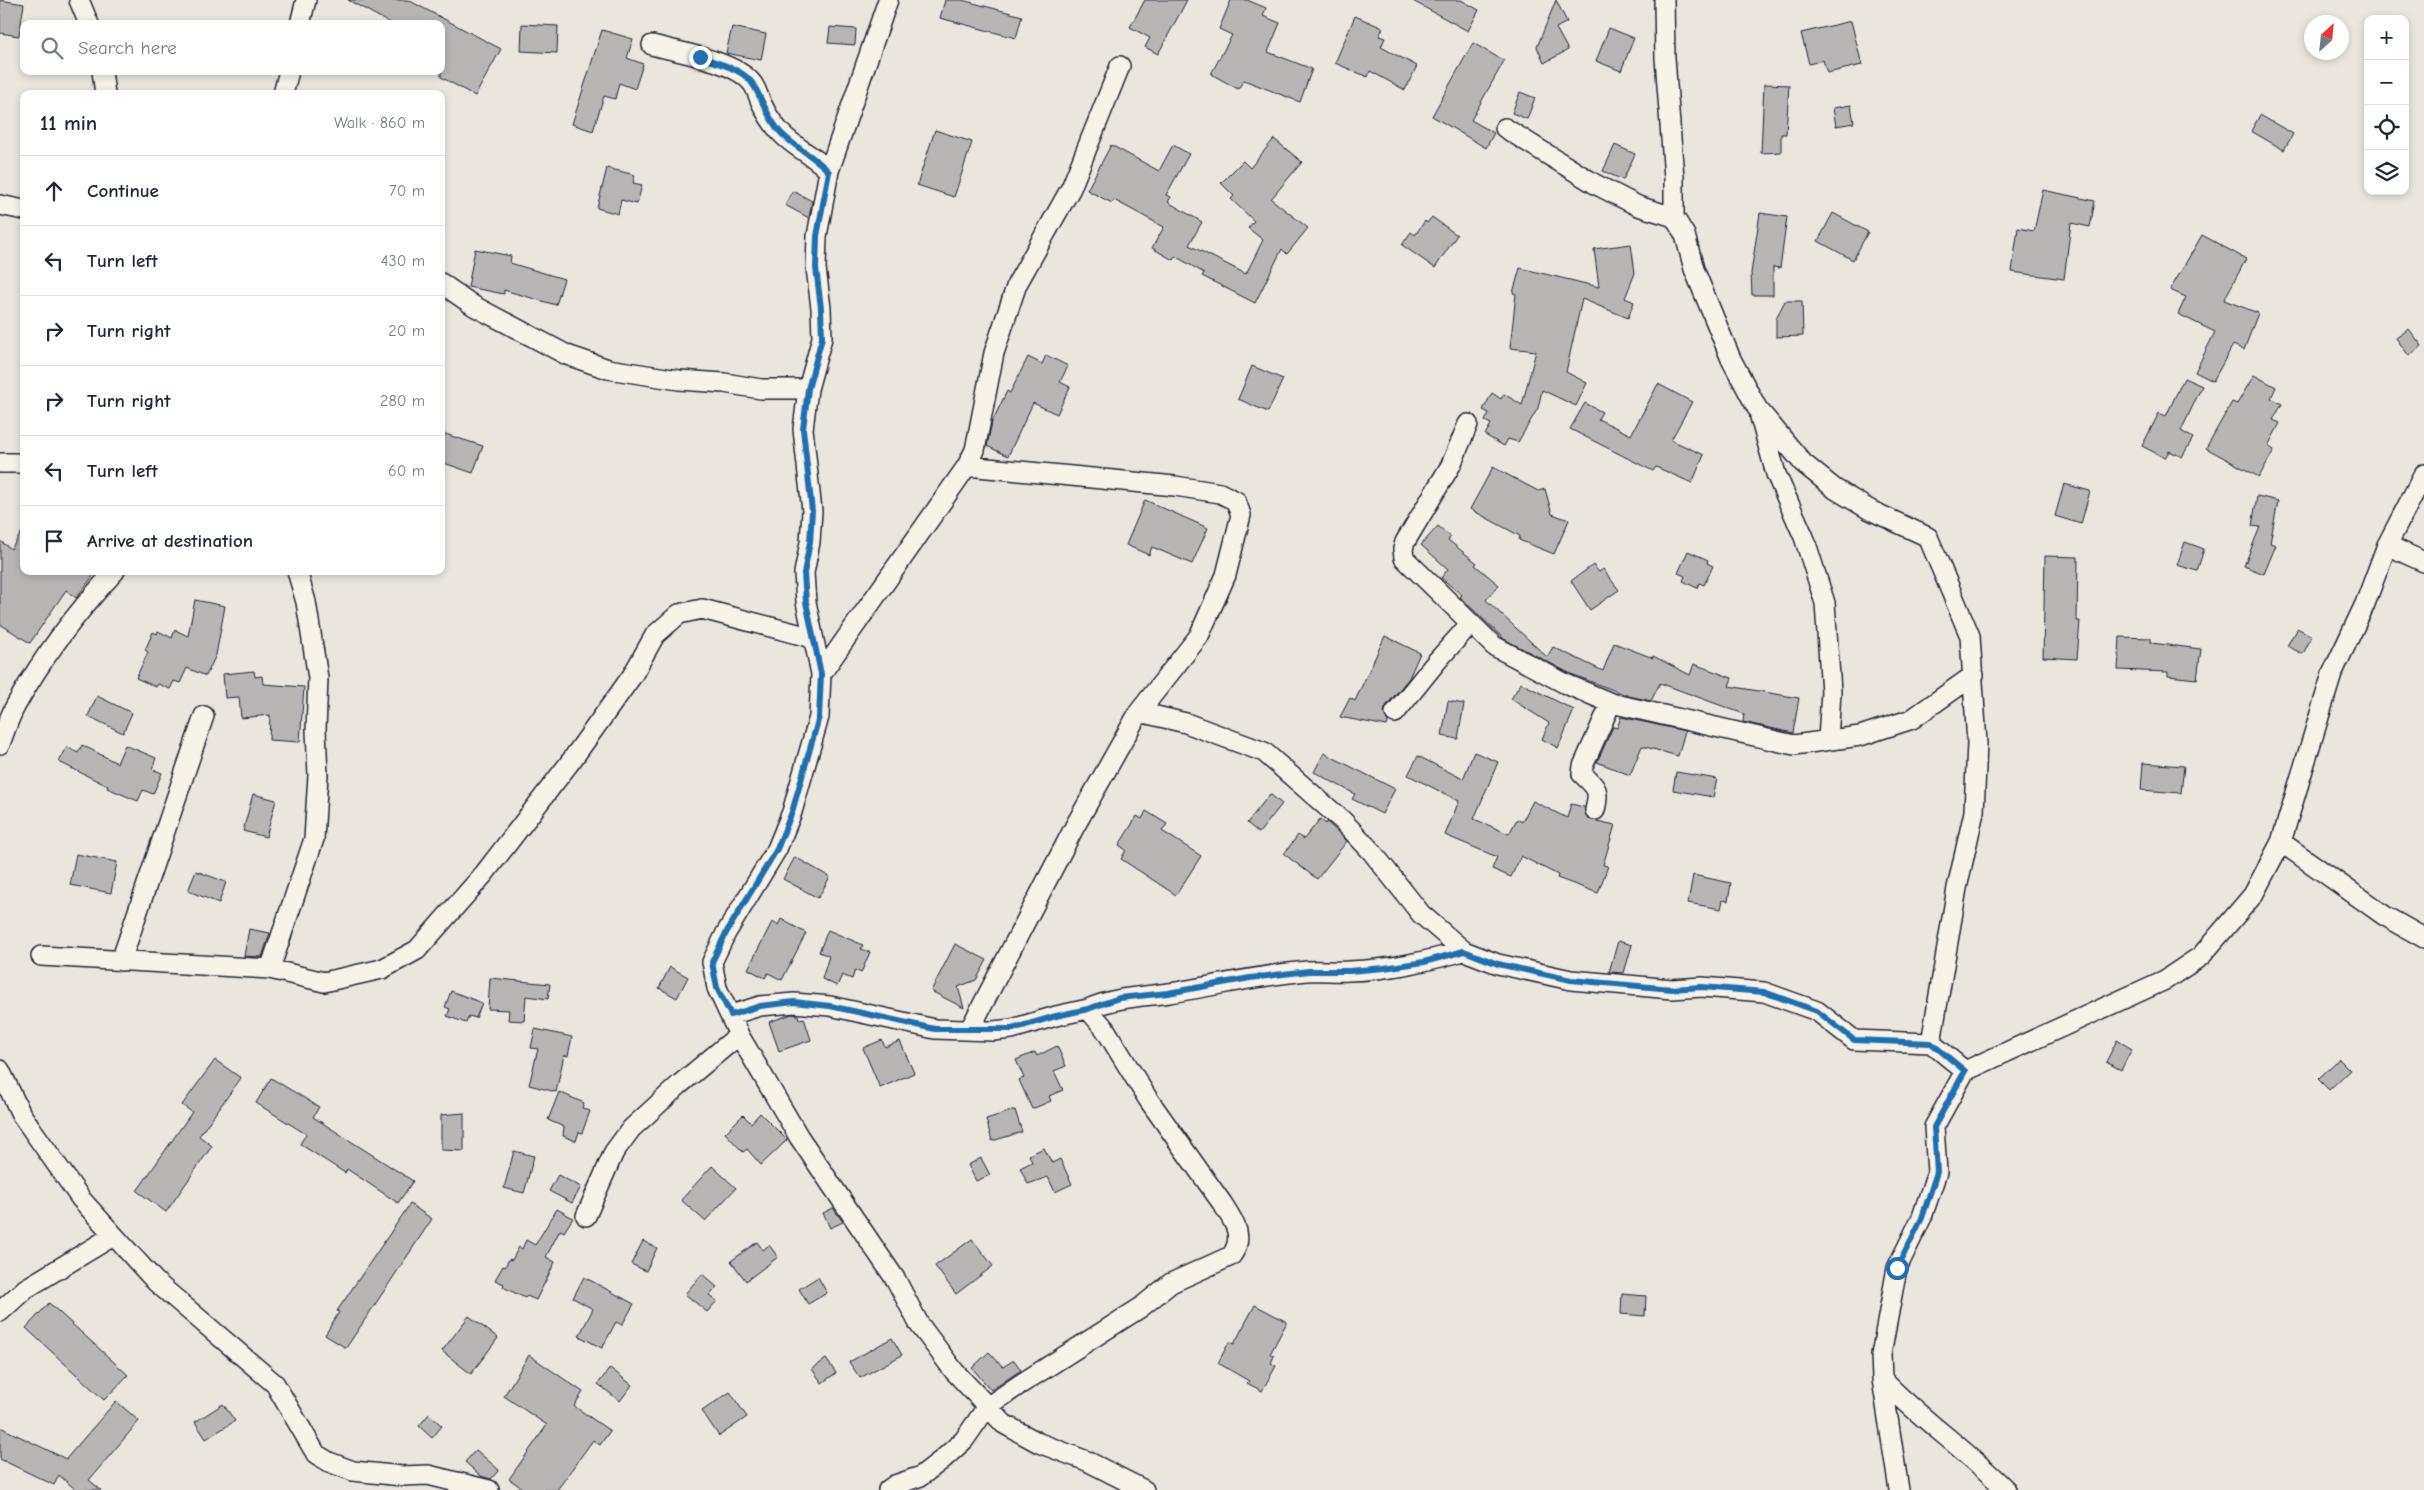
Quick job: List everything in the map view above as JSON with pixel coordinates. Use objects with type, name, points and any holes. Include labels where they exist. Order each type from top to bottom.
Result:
[{"type":"street","points":[[79,0],[87,20]]},
{"type":"street","points":[[301,20],[306,0]]},
{"type":"street","points":[[888,0],[829,172],[817,236],[816,268],[821,308],[822,338],[808,389],[803,429],[812,511],[810,542],[804,573],[806,602],[821,674],[819,717],[792,812],[777,849],[726,933],[712,962],[717,988],[739,1036],[799,1137],[896,1280],[919,1324],[954,1371],[1004,1424],[1039,1443],[1087,1461],[1144,1490]]},
{"type":"street","points":[[1664,0],[1665,68],[1674,178],[1674,217],[1685,235],[1694,269],[1731,359],[1757,408],[1776,474],[1804,537],[1825,603],[1831,692],[1828,740]]},
{"type":"street","points":[[652,45],[700,57],[732,69],[749,79],[754,85],[762,105],[781,133],[818,160],[829,172]]},
{"type":"street","points":[[821,674],[966,466],[974,450],[994,353],[1017,284],[1071,188],[1120,66]]},
{"type":"street","points":[[103,75],[104,90]]},
{"type":"street","points":[[284,90],[288,75]]},
{"type":"street","points":[[1505,128],[1595,184],[1638,206],[1674,217]]},
{"type":"street","points":[[0,205],[20,209]]},
{"type":"street","points":[[445,286],[474,306],[567,355],[608,369],[671,379],[724,383],[761,389],[808,389]]},
{"type":"street","points":[[1757,408],[1803,463],[1835,489],[1870,510],[1928,537],[1970,636],[1977,744],[1974,812],[1957,888],[1931,1043]]},
{"type":"street","points":[[1468,424],[1451,465],[1403,549],[1404,558],[1494,646],[1566,684],[1611,703],[1794,745],[1860,736],[1912,719],[1974,675]]},
{"type":"street","points":[[0,464],[20,463]]},
{"type":"street","points":[[966,466],[1175,486],[1220,493],[1236,501],[1241,515],[1226,575],[1199,636],[1138,712],[1075,826],[970,1029]]},
{"type":"street","points":[[1899,1490],[1882,1379],[1881,1356],[1897,1268],[1922,1218],[1937,1172],[1934,1127],[1965,1071],[2165,980],[2201,956],[2253,895],[2281,842],[2332,674],[2365,604],[2387,545],[2424,474]]},
{"type":"street","points":[[2387,545],[2424,562]]},
{"type":"street","points":[[0,744],[15,706],[42,662],[75,614],[111,575]]},
{"type":"street","points":[[270,969],[314,839],[318,775],[316,730],[318,678],[306,602],[298,575]]},
{"type":"street","points":[[41,956],[270,969],[324,982],[382,969],[418,950],[484,874],[571,761],[632,676],[655,635],[679,614],[702,609],[813,638]]},
{"type":"street","points":[[1395,713],[1437,660],[1471,624]]},
{"type":"street","points":[[1595,810],[1599,794],[1595,786],[1582,774],[1583,766],[1611,703]]},
{"type":"street","points":[[1138,712],[1186,723],[1264,752],[1343,822],[1372,852],[1421,914],[1464,951],[1498,964],[1571,980],[1672,989],[1702,987],[1764,992],[1817,1011],[1854,1040],[1931,1043],[1965,1071]]},
{"type":"street","points":[[121,961],[204,716]]},
{"type":"street","points":[[2281,842],[2385,916],[2424,938]]},
{"type":"street","points":[[731,1015],[760,1006],[794,1002],[830,1006],[935,1029],[1012,1029],[1088,1009],[1119,998],[1168,993],[1250,978],[1309,971],[1349,971],[1384,968],[1424,962],[1464,951]]},
{"type":"street","points":[[888,1490],[896,1484],[921,1476],[943,1458],[964,1440],[987,1407],[1140,1308],[1172,1283],[1231,1256],[1237,1249],[1239,1237],[1233,1220],[1187,1151],[1148,1099],[1105,1029],[1088,1009]]},
{"type":"street","points":[[586,1216],[614,1152],[631,1130],[679,1085],[739,1036]]},
{"type":"street","points":[[0,1070],[22,1114],[81,1199],[156,1282],[275,1384],[316,1454],[329,1462],[353,1472],[402,1476],[428,1475],[488,1490]]},
{"type":"street","points":[[0,1312],[25,1289],[113,1236]]},
{"type":"street","points":[[1882,1379],[1909,1408],[1942,1432],[2006,1490]]},
{"type":"building","points":[[0,0],[24,4],[19,36],[0,33]]},
{"type":"building","points":[[348,0],[408,0],[501,49],[475,96],[441,77],[441,75],[445,75],[445,20],[385,20]]},
{"type":"building","points":[[945,0],[962,0],[1022,16],[1016,38],[940,18]]},
{"type":"building","points":[[1145,0],[1187,0],[1158,54],[1145,47],[1150,38],[1130,27]]},
{"type":"building","points":[[1231,0],[1247,0],[1266,8],[1263,16],[1280,23],[1268,52],[1312,69],[1300,102],[1244,80],[1238,89],[1211,74],[1232,35],[1219,29]]},
{"type":"building","points":[[1411,0],[1461,0],[1479,10],[1468,31]]},
{"type":"building","points":[[1556,0],[1567,22],[1556,28],[1568,50],[1544,63],[1537,47]]},
{"type":"building","points":[[1355,16],[1383,28],[1379,36],[1385,38],[1381,47],[1417,66],[1405,90],[1370,71],[1368,77],[1335,63]]},
{"type":"building","points":[[1851,21],[1862,65],[1827,73],[1823,60],[1809,64],[1801,33]]},
{"type":"building","points":[[522,24],[558,26],[557,53],[521,51]]},
{"type":"building","points":[[732,27],[766,34],[761,60],[726,53]]},
{"type":"building","points":[[830,27],[856,29],[855,45],[828,43]]},
{"type":"building","points":[[1609,28],[1634,38],[1621,71],[1596,61]]},
{"type":"building","points":[[602,30],[633,39],[627,58],[643,64],[635,89],[619,83],[615,99],[604,96],[593,131],[572,124]]},
{"type":"building","points":[[1473,43],[1504,61],[1471,120],[1494,133],[1486,148],[1432,116]]},
{"type":"building","points":[[1764,84],[1789,85],[1786,134],[1781,134],[1781,152],[1761,153]]},
{"type":"building","points":[[1520,92],[1535,98],[1527,119],[1512,113]]},
{"type":"building","points":[[1851,105],[1854,123],[1836,126],[1833,108]]},
{"type":"building","points":[[2260,115],[2293,134],[2284,150],[2251,131]]},
{"type":"building","points":[[935,130],[972,142],[954,197],[917,185]]},
{"type":"building","points":[[1274,139],[1302,162],[1271,199],[1308,228],[1287,254],[1282,249],[1255,303],[1202,276],[1204,273],[1175,256],[1173,260],[1152,248],[1164,227],[1114,200],[1112,203],[1087,190],[1111,145],[1159,171],[1173,145],[1189,154],[1166,195],[1171,197],[1168,202],[1202,222],[1189,245],[1246,274],[1263,240],[1248,228],[1254,221],[1231,199],[1234,196],[1221,183],[1243,161],[1250,168]]},
{"type":"building","points":[[1615,145],[1635,154],[1623,180],[1603,171]]},
{"type":"building","points":[[607,168],[635,175],[633,183],[642,185],[637,204],[621,200],[618,214],[597,208]]},
{"type":"building","points":[[2043,190],[2095,201],[2090,227],[2071,223],[2064,279],[2012,272],[2018,228],[2034,231]]},
{"type":"building","points":[[793,191],[812,201],[809,218],[785,205]]},
{"type":"building","points":[[1760,213],[1787,217],[1780,268],[1773,267],[1773,295],[1752,295],[1751,273]]},
{"type":"building","points":[[1833,213],[1868,232],[1853,260],[1818,241]]},
{"type":"building","points":[[1432,217],[1457,235],[1435,268],[1402,245],[1411,232],[1415,235],[1425,221],[1427,223]]},
{"type":"building","points":[[2202,235],[2246,259],[2224,300],[2258,313],[2244,350],[2233,345],[2213,381],[2195,372],[2215,332],[2178,314],[2186,297],[2170,290]]},
{"type":"building","points":[[1631,244],[1635,273],[1625,298],[1634,302],[1628,318],[1582,299],[1566,372],[1587,383],[1576,406],[1542,390],[1538,408],[1518,442],[1508,439],[1504,446],[1485,435],[1491,424],[1485,421],[1489,413],[1483,410],[1492,393],[1501,399],[1504,394],[1522,405],[1536,351],[1510,348],[1516,294],[1513,293],[1520,268],[1599,287],[1594,249]]},
{"type":"building","points":[[475,249],[511,256],[510,263],[564,279],[556,305],[504,290],[504,294],[468,287]]},
{"type":"building","points":[[1785,301],[1802,301],[1803,336],[1776,337],[1776,318]]},
{"type":"building","points":[[2409,329],[2422,346],[2409,356],[2396,338]]},
{"type":"building","points":[[1046,355],[1068,366],[1060,382],[1070,387],[1057,414],[1033,403],[1008,456],[987,446],[992,422],[1007,391],[1010,393],[1028,357],[1042,364]]},
{"type":"building","points":[[1252,366],[1283,379],[1268,412],[1238,399]]},
{"type":"building","points":[[2254,375],[2276,387],[2271,398],[2282,404],[2273,420],[2280,423],[2268,446],[2274,450],[2259,477],[2206,448],[2232,402],[2237,404]]},
{"type":"building","points":[[2184,378],[2202,386],[2181,431],[2193,438],[2182,457],[2169,451],[2165,458],[2142,446],[2159,413],[2166,416]]},
{"type":"building","points":[[1658,384],[1692,402],[1671,440],[1704,455],[1692,483],[1656,467],[1653,471],[1570,429],[1585,403],[1602,412],[1598,419],[1631,435]]},
{"type":"building","points":[[445,434],[483,446],[473,473],[445,463]]},
{"type":"building","points":[[1493,467],[1538,491],[1545,489],[1552,514],[1569,520],[1554,554],[1519,540],[1520,536],[1470,509]]},
{"type":"building","points":[[2064,484],[2090,491],[2081,524],[2055,516]]},
{"type":"building","points":[[2257,496],[2278,501],[2270,543],[2276,545],[2264,574],[2244,566],[2260,527],[2252,526]]},
{"type":"building","points":[[1145,500],[1208,528],[1192,564],[1152,547],[1149,555],[1126,545]]},
{"type":"building","points":[[1438,526],[1451,537],[1448,540],[1477,563],[1475,565],[1499,585],[1486,600],[1547,657],[1553,647],[1603,671],[1614,643],[1653,658],[1653,656],[1690,675],[1694,664],[1732,678],[1729,686],[1799,698],[1793,733],[1743,722],[1744,714],[1660,683],[1651,701],[1629,696],[1571,674],[1504,639],[1460,597],[1462,595],[1441,578],[1448,569],[1421,545]]},
{"type":"building","points":[[20,535],[20,575],[94,575],[76,598],[66,590],[30,643],[0,624],[0,541],[11,549]]},
{"type":"building","points":[[2185,542],[2204,549],[2197,571],[2177,565]]},
{"type":"building","points":[[1688,551],[1708,560],[1707,563],[1713,566],[1704,585],[1699,583],[1697,588],[1683,581],[1685,576],[1678,573]]},
{"type":"building","points":[[2045,556],[2078,557],[2077,621],[2080,621],[2077,659],[2043,657]]},
{"type":"building","points":[[1593,565],[1599,572],[1603,569],[1619,590],[1590,610],[1571,581]]},
{"type":"building","points":[[195,600],[225,606],[216,655],[206,676],[187,668],[180,683],[174,681],[170,689],[158,684],[156,687],[136,678],[148,652],[145,650],[153,632],[157,634],[158,631],[172,638],[175,630],[188,636]]},
{"type":"building","points":[[2297,628],[2312,636],[2303,654],[2287,646]]},
{"type":"building","points":[[1385,636],[1420,653],[1409,678],[1386,706],[1384,712],[1388,722],[1387,726],[1340,717],[1350,698],[1355,701]]},
{"type":"building","points":[[2120,637],[2151,638],[2151,643],[2201,649],[2197,679],[2168,676],[2168,672],[2118,670]]},
{"type":"building","points":[[254,671],[255,677],[262,676],[263,684],[304,687],[300,742],[269,740],[270,715],[241,718],[239,697],[225,698],[223,674]]},
{"type":"building","points":[[1521,683],[1574,710],[1558,748],[1542,739],[1549,723],[1511,699]]},
{"type":"building","points":[[97,696],[132,713],[123,733],[88,716]]},
{"type":"building","points":[[1448,701],[1464,704],[1458,739],[1442,736]]},
{"type":"building","points":[[1621,717],[1685,731],[1678,756],[1642,746],[1630,775],[1597,762],[1613,727],[1617,728]]},
{"type":"building","points":[[82,745],[117,763],[125,745],[156,758],[152,769],[162,773],[153,794],[143,790],[138,801],[107,788],[108,786],[59,762],[67,747],[78,753]]},
{"type":"building","points":[[1474,752],[1498,762],[1474,819],[1509,834],[1517,819],[1522,822],[1533,801],[1567,818],[1571,804],[1584,807],[1588,819],[1615,825],[1603,865],[1608,866],[1598,893],[1557,878],[1558,875],[1521,856],[1511,877],[1492,869],[1497,857],[1445,835],[1459,801],[1408,775],[1418,756],[1463,779]]},
{"type":"building","points":[[1324,753],[1395,789],[1382,814],[1352,799],[1355,794],[1314,772]]},
{"type":"building","points":[[2143,763],[2184,766],[2181,793],[2141,790]]},
{"type":"building","points":[[1676,772],[1717,779],[1713,797],[1673,790]]},
{"type":"building","points":[[253,794],[276,800],[266,837],[243,831]]},
{"type":"building","points":[[1270,794],[1282,804],[1259,833],[1247,823]]},
{"type":"building","points":[[1146,811],[1167,824],[1162,831],[1201,856],[1176,895],[1121,859],[1126,850],[1119,845],[1137,816],[1142,819]]},
{"type":"building","points":[[1320,819],[1326,824],[1327,822],[1347,841],[1317,879],[1284,854],[1298,835],[1304,839]]},
{"type":"building","points":[[76,854],[117,862],[111,893],[70,885]]},
{"type":"building","points":[[795,857],[830,877],[818,898],[783,879]]},
{"type":"building","points":[[196,871],[226,882],[219,903],[188,891]]},
{"type":"building","points":[[1693,875],[1731,883],[1728,901],[1723,900],[1721,909],[1688,903]]},
{"type":"building","points":[[781,919],[806,933],[782,980],[768,973],[765,978],[748,969],[772,922],[778,925]]},
{"type":"building","points":[[249,929],[270,933],[262,957],[244,956]]},
{"type":"building","points":[[828,930],[863,945],[861,949],[870,952],[861,973],[855,970],[852,979],[842,975],[837,986],[822,979],[829,956],[819,952]]},
{"type":"building","points":[[1618,941],[1632,945],[1624,973],[1609,972]]},
{"type":"building","points":[[955,944],[987,960],[976,980],[958,987],[964,1008],[931,991]]},
{"type":"building","points":[[670,967],[688,977],[677,998],[659,988]]},
{"type":"building","points":[[490,978],[550,984],[548,999],[526,996],[524,1021],[508,1020],[509,1010],[488,1009]]},
{"type":"building","points":[[451,991],[482,1003],[476,1018],[469,1016],[466,1023],[447,1016],[450,1009],[445,1007]]},
{"type":"building","points":[[792,1014],[798,1015],[799,1019],[804,1018],[811,1040],[779,1051],[769,1022]]},
{"type":"building","points":[[535,1029],[572,1037],[568,1056],[564,1055],[556,1092],[529,1085],[538,1049],[531,1048]]},
{"type":"building","points":[[882,1040],[885,1047],[900,1041],[914,1073],[880,1088],[863,1048]]},
{"type":"building","points":[[2117,1040],[2132,1049],[2121,1070],[2106,1062]]},
{"type":"building","points":[[1057,1046],[1066,1066],[1054,1071],[1063,1090],[1049,1096],[1051,1101],[1032,1109],[1019,1080],[1024,1078],[1016,1060],[1035,1052],[1037,1056]]},
{"type":"building","points":[[2339,1059],[2350,1070],[2329,1090],[2318,1079]]},
{"type":"building","points":[[215,1060],[241,1078],[199,1136],[212,1146],[166,1212],[137,1191],[192,1112],[182,1105]]},
{"type":"building","points":[[271,1078],[319,1107],[313,1117],[413,1181],[398,1203],[347,1169],[345,1173],[300,1144],[306,1134],[256,1103]]},
{"type":"building","points":[[559,1092],[584,1103],[582,1108],[590,1111],[582,1133],[579,1132],[576,1141],[563,1136],[564,1127],[548,1120]]},
{"type":"building","points":[[1015,1110],[1022,1132],[992,1141],[986,1119]]},
{"type":"building","points":[[464,1113],[464,1151],[441,1150],[441,1115]]},
{"type":"building","points":[[760,1113],[787,1140],[761,1165],[747,1149],[743,1152],[725,1133],[743,1115],[751,1123]]},
{"type":"building","points":[[1044,1148],[1052,1163],[1060,1159],[1072,1184],[1055,1192],[1048,1177],[1028,1184],[1020,1168],[1032,1162],[1029,1155]]},
{"type":"building","points":[[514,1151],[534,1156],[524,1193],[504,1188]]},
{"type":"building","points":[[981,1158],[990,1175],[976,1181],[968,1165]]},
{"type":"building","points":[[712,1166],[736,1188],[705,1221],[681,1200]]},
{"type":"building","points":[[558,1175],[581,1187],[572,1203],[549,1191]]},
{"type":"building","points":[[410,1204],[432,1219],[346,1348],[325,1335],[339,1312],[337,1311]]},
{"type":"building","points":[[833,1208],[843,1222],[830,1228],[823,1213]]},
{"type":"building","points":[[557,1209],[573,1218],[564,1232],[560,1230],[546,1257],[555,1262],[536,1300],[527,1296],[525,1298],[503,1287],[504,1284],[495,1280],[503,1266],[505,1267],[509,1259],[512,1260],[519,1247],[522,1249],[526,1240],[535,1245]]},
{"type":"building","points":[[972,1239],[993,1266],[956,1294],[935,1266]]},
{"type":"building","points":[[643,1241],[657,1248],[646,1271],[631,1264]]},
{"type":"building","points":[[757,1242],[763,1250],[769,1245],[778,1257],[746,1281],[731,1261]]},
{"type":"building","points":[[702,1274],[717,1287],[709,1295],[717,1301],[707,1312],[685,1294]]},
{"type":"building","points":[[584,1277],[634,1304],[622,1325],[616,1322],[602,1348],[579,1336],[593,1309],[573,1298]]},
{"type":"building","points":[[818,1277],[827,1293],[808,1304],[799,1289]]},
{"type":"building","points":[[1622,1294],[1646,1296],[1645,1316],[1621,1314]]},
{"type":"building","points":[[49,1303],[128,1375],[104,1400],[26,1328]]},
{"type":"building","points":[[1255,1305],[1287,1322],[1270,1354],[1274,1356],[1271,1363],[1276,1366],[1262,1391],[1218,1363],[1229,1342],[1234,1344]]},
{"type":"building","points":[[469,1316],[498,1338],[471,1374],[442,1351]]},
{"type":"building","points":[[892,1338],[902,1355],[860,1378],[849,1362]]},
{"type":"building","points":[[989,1352],[1003,1367],[1014,1360],[1021,1370],[991,1390],[972,1368]]},
{"type":"building","points":[[529,1355],[583,1392],[574,1406],[610,1431],[600,1445],[593,1440],[557,1490],[525,1490],[509,1479],[547,1425],[504,1396]]},
{"type":"building","points":[[826,1359],[836,1373],[822,1383],[812,1369]]},
{"type":"building","points":[[610,1368],[632,1385],[620,1401],[598,1384]]},
{"type":"building","points":[[730,1392],[747,1417],[719,1436],[702,1411]]},
{"type":"building","points":[[116,1401],[139,1421],[89,1480],[101,1490],[76,1490],[59,1475],[54,1485],[0,1459],[0,1427],[66,1459]]},
{"type":"building","points":[[223,1404],[235,1421],[206,1439],[195,1422]]},
{"type":"building","points":[[429,1414],[442,1426],[432,1438],[419,1426]]},
{"type":"building","points":[[476,1450],[499,1470],[491,1479],[481,1476],[465,1462]]},
{"type":"route","points":[[700,57],[732,69],[749,79],[754,85],[762,105],[781,133],[818,160],[829,172],[817,236],[816,268],[821,308],[822,338],[808,389],[803,429],[812,511],[810,542],[804,573],[806,602],[821,674],[819,717],[792,812],[777,849],[726,933],[712,962],[717,988],[731,1015],[760,1006],[794,1002],[830,1006],[935,1029],[1012,1029],[1082,1009],[1088,1009],[1119,998],[1168,993],[1250,978],[1309,971],[1349,971],[1384,968],[1424,962],[1464,951],[1498,964],[1532,973],[1571,980],[1672,989],[1702,987],[1764,992],[1817,1011],[1854,1040],[1931,1043],[1965,1071],[1934,1127],[1937,1172],[1922,1218],[1897,1268]]}]
